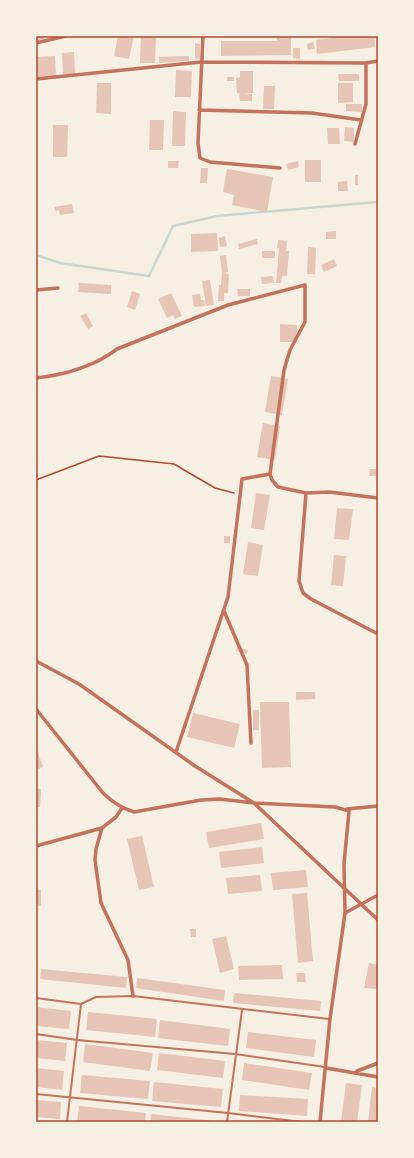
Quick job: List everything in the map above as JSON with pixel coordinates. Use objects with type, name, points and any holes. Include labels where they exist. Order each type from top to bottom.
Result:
[{"type":"street","points":[[36,43],[66,36]]},
{"type":"street","points":[[203,36],[199,110],[199,155],[202,160],[280,168]]},
{"type":"street","points":[[36,79],[201,62],[366,63],[378,61]]},
{"type":"street","points":[[355,144],[366,104],[366,63]]},
{"type":"street","points":[[199,110],[312,113],[362,120]]},
{"type":"street","points":[[36,378],[53,376],[104,359],[117,349],[228,305],[305,285],[305,322],[290,350],[284,370],[270,474],[272,480],[278,487],[306,493],[329,492],[378,498]]},
{"type":"street","points":[[36,290],[58,288]]},
{"type":"street","points":[[176,752],[228,597],[242,479],[270,474]]},
{"type":"street","points":[[306,493],[299,581],[303,593],[311,599],[378,634]]},
{"type":"street","points":[[224,611],[247,665],[251,743]]},
{"type":"street","points":[[36,661],[79,684],[176,752],[254,803],[346,888],[378,920]]},
{"type":"street","points":[[36,709],[103,793],[111,801],[122,808],[134,812],[201,800],[220,799],[254,803],[334,807],[346,809],[378,806]]},
{"type":"street","points":[[36,846],[102,828],[116,817],[122,808]]},
{"type":"street","points":[[320,1122],[330,1019],[345,913],[346,888],[344,864],[350,816],[349,811],[346,809]]},
{"type":"street","points":[[102,828],[96,849],[95,860],[101,904],[128,960],[133,996]]},
{"type":"street","points":[[345,913],[360,903],[378,895]]},
{"type":"street","points":[[356,1072],[378,1063]]},
{"type":"street","points":[[326,1068],[378,1076]]},
{"type":"lane","points":[[36,998],[82,1004],[96,997],[133,996],[242,1010],[330,1019]]},
{"type":"lane","points":[[67,1122],[82,1004]]},
{"type":"lane","points":[[227,1122],[242,1010]]},
{"type":"lane","points":[[36,1034],[77,1040],[235,1054],[326,1068]]},
{"type":"lane","points":[[36,1094],[228,1113],[302,1122]]},
{"type":"path","points":[[36,480],[99,456],[174,464],[215,488],[240,495]]},
{"type":"building","points":[[36,36],[44,36],[44,41],[36,41]]},
{"type":"building","points":[[118,36],[134,36],[129,59],[114,56]]},
{"type":"building","points":[[141,36],[156,36],[155,63],[140,63]]},
{"type":"building","points":[[276,36],[291,36],[291,55],[221,56],[221,41],[277,41]]},
{"type":"building","points":[[347,36],[374,36],[375,47],[317,54],[316,40]]},
{"type":"building","points":[[313,42],[315,49],[308,50],[307,44]]},
{"type":"building","points":[[195,43],[200,44],[200,59],[195,59]]},
{"type":"building","points":[[293,48],[300,48],[300,59],[293,58]]},
{"type":"building","points":[[74,52],[75,74],[63,74],[62,53]]},
{"type":"building","points":[[55,56],[56,76],[36,77],[36,57]]},
{"type":"building","points":[[189,56],[189,61],[159,63],[159,57]]},
{"type":"building","points":[[176,70],[192,71],[191,97],[175,97]]},
{"type":"building","points":[[240,71],[253,71],[253,93],[244,93],[252,94],[252,101],[240,101],[239,93],[237,93],[236,78],[240,77]]},
{"type":"building","points":[[338,74],[359,74],[359,81],[339,81]]},
{"type":"building","points":[[227,77],[234,77],[234,81],[227,81]]},
{"type":"building","points":[[97,83],[111,83],[111,114],[96,113]]},
{"type":"building","points":[[338,83],[353,83],[353,102],[338,103]]},
{"type":"building","points":[[264,86],[275,86],[274,109],[263,109]]},
{"type":"building","points":[[346,104],[362,104],[362,112],[346,111]]},
{"type":"building","points":[[173,111],[186,112],[185,146],[172,146]]},
{"type":"building","points":[[150,120],[164,120],[163,150],[149,150]]},
{"type":"building","points":[[53,125],[68,125],[67,157],[53,157]]},
{"type":"building","points":[[345,127],[354,128],[354,142],[344,141]]},
{"type":"building","points":[[327,128],[339,128],[340,144],[328,144]]},
{"type":"building","points":[[305,160],[321,160],[321,182],[305,182]]},
{"type":"building","points":[[168,161],[179,161],[178,168],[168,168]]},
{"type":"building","points":[[298,161],[299,167],[288,170],[286,164]]},
{"type":"building","points":[[201,168],[208,168],[207,183],[200,183]]},
{"type":"building","points":[[227,169],[273,177],[267,212],[232,205],[234,195],[223,192]]},
{"type":"building","points":[[355,175],[358,175],[358,185],[355,185]]},
{"type":"building","points":[[347,181],[348,191],[338,191],[338,182]]},
{"type":"building","points":[[72,204],[74,213],[60,215],[59,210],[55,211],[54,207]]},
{"type":"building","points":[[336,231],[336,239],[326,239],[326,232]]},
{"type":"building","points":[[217,233],[218,251],[191,252],[191,234]]},
{"type":"building","points":[[225,236],[227,246],[220,247],[219,238]]},
{"type":"building","points":[[257,239],[258,244],[239,249],[238,244]]},
{"type":"building","points":[[278,240],[287,241],[286,251],[289,251],[287,276],[282,276],[281,283],[276,283],[279,248],[277,248]]},
{"type":"building","points":[[308,247],[316,248],[315,274],[307,274]]},
{"type":"building","points":[[262,251],[275,251],[275,258],[262,258]]},
{"type":"building","points":[[226,255],[228,272],[222,273],[220,256]]},
{"type":"building","points":[[334,259],[337,266],[324,272],[321,265]]},
{"type":"building","points":[[222,273],[229,274],[228,293],[224,293],[224,301],[218,301],[219,285],[221,285]]},
{"type":"building","points":[[273,276],[274,283],[262,284],[261,277]]},
{"type":"building","points":[[210,280],[214,305],[206,306],[202,281]]},
{"type":"building","points":[[79,283],[111,285],[111,294],[78,292]]},
{"type":"building","points":[[237,289],[250,289],[250,296],[238,296]]},
{"type":"building","points":[[132,291],[140,294],[135,310],[127,307]]},
{"type":"building","points":[[171,293],[182,316],[175,319],[173,315],[167,318],[158,299]]},
{"type":"building","points":[[200,294],[201,300],[204,300],[205,306],[194,307],[192,295]]},
{"type":"building","points":[[86,313],[93,326],[88,329],[80,316]]},
{"type":"building","points":[[280,324],[297,325],[297,342],[280,342]]},
{"type":"building","points":[[271,376],[288,379],[282,415],[265,412]]},
{"type":"building","points":[[263,423],[280,426],[275,460],[257,457]]},
{"type":"building","points":[[370,469],[376,469],[376,476],[369,476]]},
{"type":"building","points":[[256,493],[270,495],[264,530],[251,528]]},
{"type":"building","points":[[337,508],[353,509],[349,540],[334,539]]},
{"type":"building","points":[[224,536],[230,536],[230,543],[224,543]]},
{"type":"building","points":[[248,542],[263,545],[258,576],[243,574]]},
{"type":"building","points":[[334,555],[346,556],[343,586],[331,585]]},
{"type":"building","points":[[237,647],[248,650],[247,654],[236,651]]},
{"type":"building","points":[[296,692],[315,692],[315,699],[296,700]]},
{"type":"building","points":[[260,702],[289,702],[291,767],[262,768]]},
{"type":"building","points":[[253,710],[259,710],[259,730],[253,730]]},
{"type":"building","points":[[193,713],[240,724],[234,748],[187,737]]},
{"type":"building","points":[[36,747],[43,767],[36,770]]},
{"type":"building","points":[[36,789],[41,789],[40,807],[36,807]]},
{"type":"building","points":[[261,823],[264,839],[209,848],[206,832]]},
{"type":"building","points":[[142,836],[154,887],[139,890],[127,839]]},
{"type":"building","points":[[262,847],[264,863],[221,868],[219,852]]},
{"type":"building","points":[[306,870],[308,887],[273,890],[271,873]]},
{"type":"building","points":[[260,875],[262,891],[228,894],[226,878]]},
{"type":"building","points":[[36,890],[41,890],[41,906],[36,906]]},
{"type":"building","points":[[307,893],[313,961],[298,963],[292,894]]},
{"type":"building","points":[[190,929],[196,929],[196,937],[191,937]]},
{"type":"building","points":[[226,936],[234,969],[220,973],[212,939]]},
{"type":"building","points":[[369,963],[378,965],[378,989],[364,988]]},
{"type":"building","points":[[282,965],[283,979],[239,980],[238,966]]},
{"type":"building","points":[[41,969],[127,977],[126,988],[40,979]]},
{"type":"building","points":[[296,973],[305,973],[306,982],[297,982]]},
{"type":"building","points":[[137,978],[225,990],[224,1001],[136,988]]},
{"type":"building","points":[[234,993],[321,1001],[320,1011],[233,1003]]},
{"type":"building","points":[[36,1007],[71,1011],[69,1029],[36,1026]]},
{"type":"building","points":[[88,1012],[157,1019],[155,1037],[86,1030]]},
{"type":"building","points":[[160,1020],[230,1029],[228,1046],[158,1038]]},
{"type":"building","points":[[248,1032],[316,1040],[314,1057],[246,1048]]},
{"type":"building","points":[[36,1040],[67,1043],[65,1061],[36,1058]]},
{"type":"building","points":[[85,1044],[153,1053],[150,1071],[83,1062]]},
{"type":"building","points":[[159,1053],[225,1061],[223,1078],[157,1070]]},
{"type":"building","points":[[244,1063],[312,1073],[309,1090],[242,1080]]},
{"type":"building","points":[[36,1068],[64,1071],[62,1090],[36,1087]]},
{"type":"building","points":[[82,1075],[150,1081],[148,1099],[80,1093]]},
{"type":"building","points":[[154,1082],[223,1089],[221,1107],[152,1101]]},
{"type":"building","points":[[346,1083],[362,1085],[357,1122],[341,1122]]},
{"type":"building","points":[[372,1087],[378,1088],[378,1122],[368,1122]]},
{"type":"building","points":[[240,1095],[308,1099],[307,1116],[239,1111]]},
{"type":"building","points":[[36,1100],[61,1102],[60,1119],[36,1117]]},
{"type":"building","points":[[79,1106],[146,1113],[145,1122],[77,1122]]},
{"type":"building","points":[[151,1114],[215,1121],[215,1122],[150,1122]]},
{"type":"waterway","points":[[36,255],[60,263],[149,276],[173,226],[217,216],[378,202]]}]
